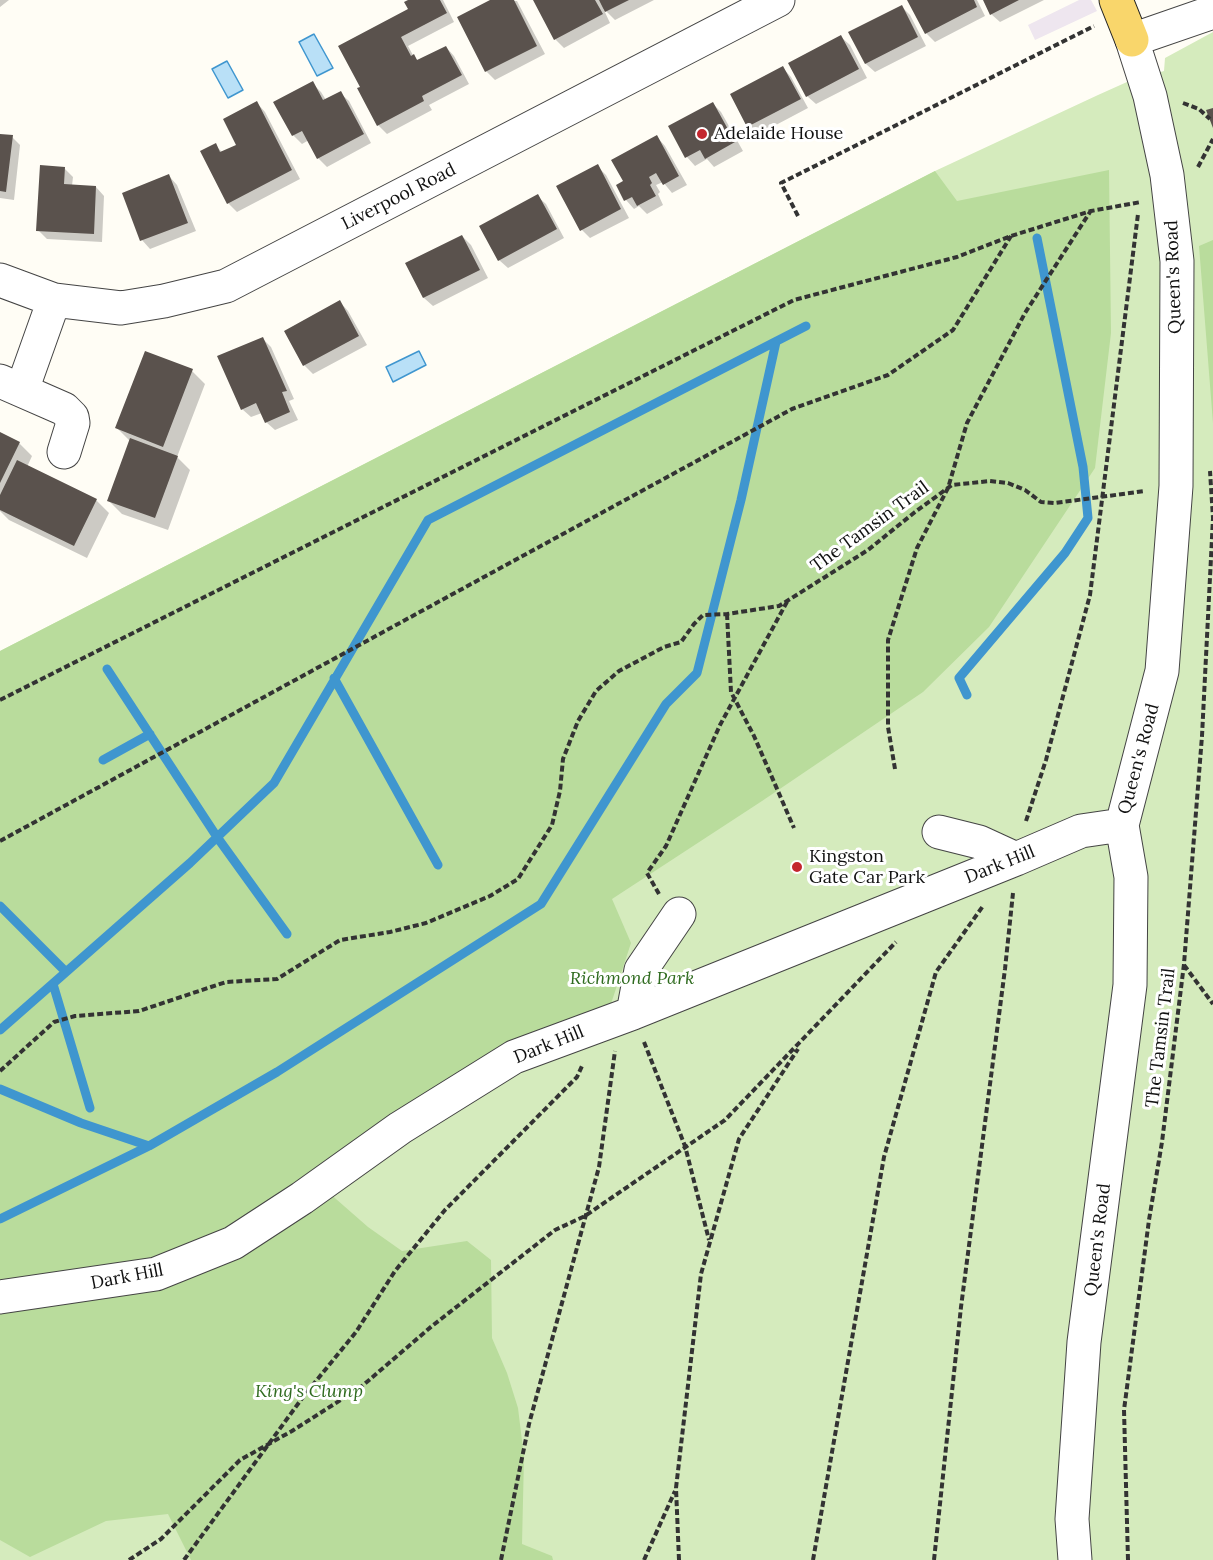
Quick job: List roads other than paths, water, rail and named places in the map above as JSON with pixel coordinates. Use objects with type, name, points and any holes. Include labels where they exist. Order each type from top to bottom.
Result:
[{"type":"street","name":"Liverpool Road","points":[[0,280],[54,300],[121,308],[164,301],[226,286],[778,0]]},
{"type":"street","points":[[1123,17],[1213,12]]},
{"type":"street","name":"Queen's Road","points":[[1075,1560],[1072,1519],[1084,1342],[1130,985],[1131,877],[1122,825],[1162,671],[1176,486],[1177,261],[1167,175],[1144,78],[1123,17]]},
{"type":"street","points":[[54,300],[11,385],[64,409],[72,417],[73,423],[64,452]]},
{"type":"street","name":"Dark Hill","points":[[0,1297],[156,1274],[233,1242],[302,1198],[400,1128],[514,1058],[619,1018],[1081,831],[1122,825]]},
{"type":"street","points":[[939,832],[979,842],[1016,859]]},
{"type":"street","points":[[619,1018],[641,970],[679,914]]},
{"type":"water","points":[[314,34],[333,68],[317,76],[299,42]]},
{"type":"water","points":[[227,61],[243,90],[228,98],[212,69]]},
{"type":"water","points":[[419,351],[426,365],[393,382],[386,367]]},
{"type":"waterway","points":[[967,695],[959,678],[1065,553],[1088,518],[1083,467],[1037,238]]},
{"type":"waterway","points":[[0,1030],[190,863],[274,783],[428,520],[806,326]]},
{"type":"waterway","points":[[0,1219],[149,1146],[277,1072],[541,904],[666,704],[697,673],[741,500],[776,342]]},
{"type":"waterway","points":[[107,669],[217,837],[287,934]]},
{"type":"waterway","points":[[334,678],[438,865]]},
{"type":"waterway","points":[[103,760],[150,734]]},
{"type":"waterway","points":[[0,906],[66,972]]},
{"type":"waterway","points":[[53,984],[90,1108]]},
{"type":"waterway","points":[[0,1089],[81,1123],[149,1146]]},
{"type":"place","name":"Adelaide House","points":[[702,134]]},
{"type":"place","name":"Kingston Gate Car Park","points":[[797,867]]},
{"type":"park label","name":"Richmond Park","points":[[632,979]]},
{"type":"park label","name":"King's Clump","points":[[309,1392]]}]
